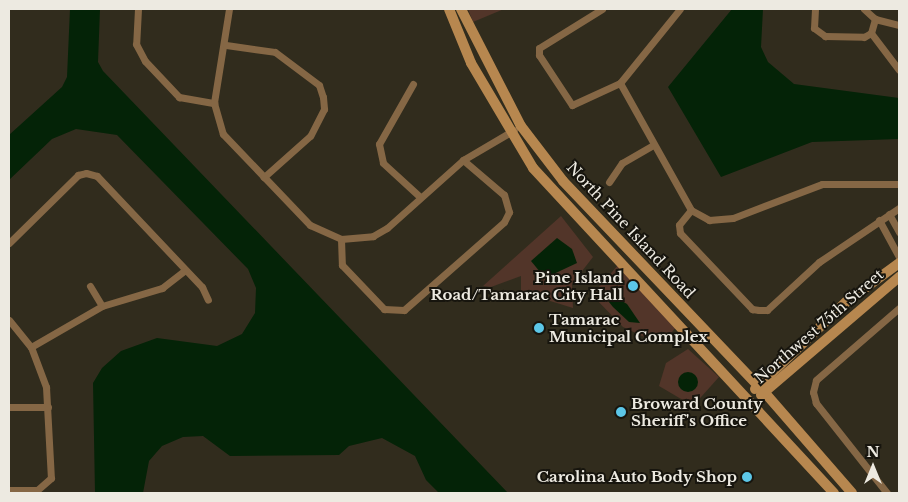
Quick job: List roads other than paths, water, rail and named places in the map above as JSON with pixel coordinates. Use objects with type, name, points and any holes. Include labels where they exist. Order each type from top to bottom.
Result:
[{"type":"main road","name":"North Pine Island Road","points":[[449,9],[471,63],[511,132],[558,198],[751,399],[834,493]]},
{"type":"main road","name":"North Pine Island Road","points":[[461,9],[521,126],[584,204],[757,384],[852,493]]},
{"type":"main road","name":"Northwest 75th Street","points":[[751,399],[757,384],[846,302],[899,263]]},
{"type":"main road","name":"Northwest 75th Street","points":[[751,399],[766,394],[899,277]]},
{"type":"street","points":[[138,9],[136,44],[144,61],[179,96],[214,104]]},
{"type":"street","points":[[229,9],[226,45],[214,104],[223,134],[310,225],[341,239],[373,236],[463,160],[521,126]]},
{"type":"street","points":[[602,9],[539,48],[539,55],[572,104],[620,83],[680,9]]},
{"type":"street","points":[[815,9],[814,28],[825,36],[864,37],[871,33],[875,19]]},
{"type":"street","points":[[864,9],[875,19],[899,25]]},
{"type":"street","points":[[871,33],[899,70]]},
{"type":"street","points":[[226,45],[274,52],[289,60],[319,85],[324,109],[310,136],[264,177]]},
{"type":"street","points":[[620,83],[691,210],[720,221],[822,184],[899,184]]},
{"type":"street","points":[[413,84],[390,121],[379,153],[419,196]]},
{"type":"street","points":[[609,182],[622,162],[653,145]]},
{"type":"street","points":[[341,239],[342,266],[384,309],[394,312],[404,310],[504,222],[509,212],[504,195],[463,160]]},
{"type":"street","points":[[9,242],[78,175],[86,173],[97,176],[185,270],[208,300]]},
{"type":"street","points":[[691,210],[678,225],[680,233],[752,309],[768,310],[820,262],[899,208]]},
{"type":"street","points":[[889,214],[899,232]]},
{"type":"street","points":[[879,220],[899,257]]},
{"type":"street","points":[[31,346],[102,306],[162,288],[185,270]]},
{"type":"street","points":[[90,286],[102,306]]},
{"type":"street","points":[[887,493],[816,403],[813,392],[816,380],[899,308]]},
{"type":"street","points":[[9,320],[31,346],[48,407],[51,478],[46,486],[9,490]]},
{"type":"street","points":[[9,407],[48,407]]},
{"type":"place","name":"Pine Island Road/Tamarac City Hall","points":[[633,286]]},
{"type":"place","name":"Tamarac Municipal Complex","points":[[539,328]]},
{"type":"place","name":"Broward County Sheriff's Office","points":[[621,412]]},
{"type":"place","name":"Carolina Auto Body Shop","points":[[747,477]]}]
